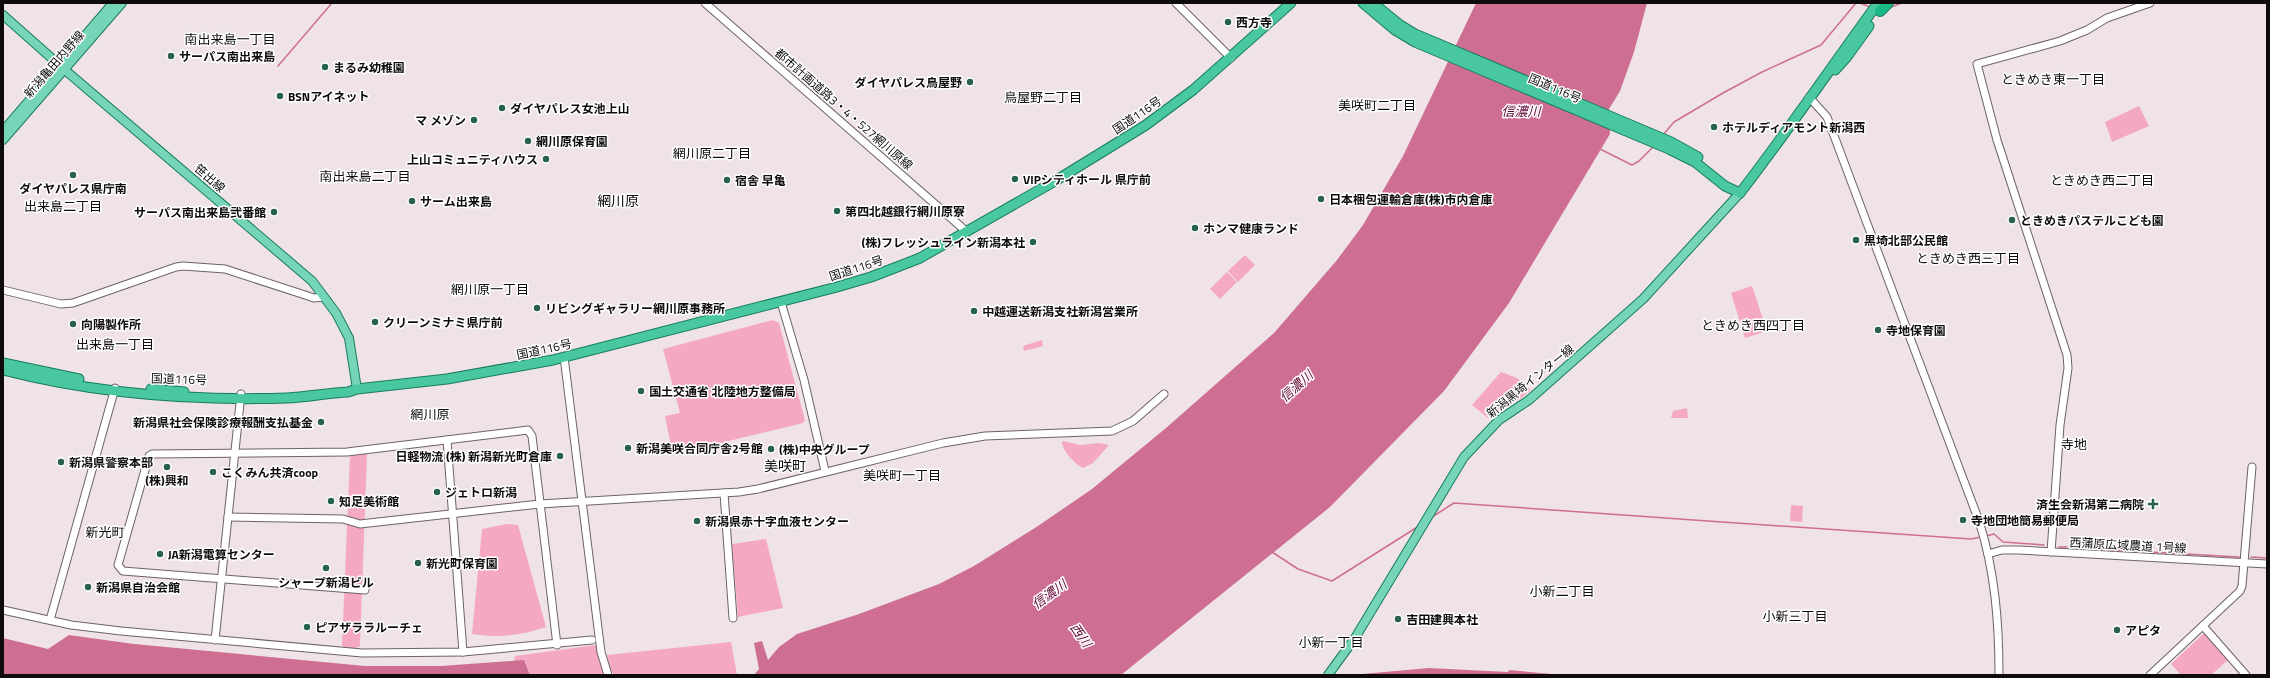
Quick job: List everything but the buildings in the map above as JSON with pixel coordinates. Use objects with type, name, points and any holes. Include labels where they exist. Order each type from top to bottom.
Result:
[{"type":"highway","name":"国道116号","points":[[3,370],[114,390],[241,396],[347,387],[356,389],[447,379],[564,357],[781,302],[871,277],[920,258],[1055,181],[1146,125],[1231,58],[1291,3]]},
{"type":"highway","name":"国道116号","points":[[1363,3],[1415,42],[1670,145],[1695,162],[1725,186],[1740,193]]},
{"type":"highway","name":"国道116号","points":[[1373,3],[1397,28]]},
{"type":"highway","points":[[1740,193],[1786,133],[1809,97],[1878,5]]},
{"type":"highway","points":[[1809,97],[1846,58],[1878,5]]},
{"type":"highway","name":"国道116号","points":[[3,363],[114,390]]},
{"type":"main road","name":"新潟亀田内野線","points":[[3,140],[113,3]]},
{"type":"main road","name":"新潟亀田内野線","points":[[3,131],[122,3]]},
{"type":"main road","name":"笹出線","points":[[3,15],[62,68],[306,275],[336,314],[349,338],[356,389]]},
{"type":"main road","name":"新潟黒埼インター線","points":[[1330,673],[1355,638],[1464,456],[1499,420],[1529,400],[1643,299],[1740,193]]},
{"type":"street","name":"都市計画道路3・4・527網川原線","points":[[705,3],[967,232]]},
{"type":"street","points":[[1176,3],[1231,58]]},
{"type":"street","points":[[2051,552],[2060,424],[2068,368],[2067,356],[1997,140],[1977,64],[2060,41],[2086,30],[2107,18],[2150,3]]},
{"type":"street","points":[[1809,97],[1827,117],[1979,521],[1988,554],[1998,612],[1999,675]]},
{"type":"street","points":[[3,290],[62,304],[73,303],[176,267],[183,266],[225,269],[314,298],[324,297]]},
{"type":"street","points":[[781,302],[804,380],[826,471]]},
{"type":"street","points":[[564,357],[601,652],[608,675]]},
{"type":"street","points":[[50,620],[114,390]]},
{"type":"street","points":[[228,517],[343,519],[360,524],[540,504],[724,493],[758,489],[943,443],[985,436],[1112,431],[1133,421],[1164,394]]},
{"type":"street","points":[[214,640],[241,396]]},
{"type":"street","points":[[365,590],[123,571],[118,565],[149,456],[152,454],[346,452],[528,430],[532,436],[557,645]]},
{"type":"street","points":[[447,440],[463,652]]},
{"type":"street","points":[[2150,675],[2240,591],[2242,586],[2252,467]]},
{"type":"street","points":[[724,493],[733,618]]},
{"type":"street","name":"西蒲原広域農道 1号線","points":[[1988,554],[2009,550],[2267,564]]},
{"type":"street","points":[[3,610],[109,630],[362,653],[463,652],[557,645],[592,640]]},
{"type":"street","points":[[2203,626],[2246,675]]},
{"type":"shaded area","points":[[2139,106],[2149,126],[2112,142],[2105,122]]},
{"type":"shaded area","points":[[1245,255],[1255,265],[1238,282],[1228,271]]},
{"type":"shaded area","points":[[1227,272],[1237,282],[1220,299],[1210,289]]},
{"type":"shaded area","points":[[1752,286],[1767,331],[1745,338],[1731,293]]},
{"type":"shaded area","points":[[773,320],[779,323],[805,420],[803,423],[712,445],[710,442],[672,451],[665,416],[680,413],[663,349]]},
{"type":"shaded area","points":[[1042,340],[1043,346],[1024,351],[1023,346]]},
{"type":"shaded area","points":[[1501,372],[1517,378],[1531,390],[1517,401],[1488,418],[1472,405]]},
{"type":"shaded area","points":[[1687,408],[1688,418],[1671,418],[1673,411]]},
{"type":"shaded area","points":[[1062,441],[1081,445],[1098,443],[1109,445],[1093,463],[1083,468],[1076,464],[1070,457],[1064,449]]},
{"type":"shaded area","points":[[365,453],[367,455],[360,646],[356,648],[345,648],[342,645],[350,456]]},
{"type":"shaded area","points":[[1791,505],[1803,506],[1802,522],[1790,521]]},
{"type":"shaded area","points":[[507,524],[518,525],[546,627],[509,635],[491,636],[472,634],[482,529]]},
{"type":"shaded area","points":[[766,539],[783,608],[738,617],[732,544]]},
{"type":"shaded area","points":[[2203,634],[2205,634],[2227,658],[2227,661],[2211,675],[2181,675],[2171,664]]},
{"type":"shaded area","points":[[731,642],[737,675],[614,675],[610,668],[607,655]]},
{"type":"shaded area","points":[[596,645],[604,675],[530,675],[524,660],[514,661],[515,656]]},
{"type":"water","name":"信濃川","points":[[1476,3],[1647,3],[1634,52],[1620,91],[1609,109],[1610,134],[1509,303],[1444,391],[1330,507],[1121,675],[754,675],[759,669],[754,643],[762,641],[768,660],[779,647],[797,634],[859,614],[939,584],[974,566],[1038,526],[1092,489],[1166,428],[1274,333],[1337,260],[1363,225],[1403,156]]},
{"type":"water","points":[[69,635],[134,644],[365,666],[441,666],[524,660],[530,675],[3,675],[3,638],[48,649]]},
{"type":"water","points":[[1429,668],[1508,672],[1509,670],[1563,675],[1351,675]]},
{"type":"waterway","points":[[278,66],[332,3]]},
{"type":"waterway","points":[[1663,135],[1674,122],[1723,93],[1762,72],[1821,45],[1856,3]]},
{"type":"waterway","points":[[1860,3],[1870,7]]},
{"type":"waterway","points":[[1891,7],[1902,3]]},
{"type":"waterway","points":[[1600,149],[1632,165],[1639,161],[1653,147]]},
{"type":"waterway","points":[[1432,517],[1454,503],[1971,539],[1981,537]]},
{"type":"waterway","points":[[1272,552],[1298,569],[1332,581],[1419,526]]},
{"type":"waterway","points":[[1986,536],[1994,534],[2003,542],[2044,545]]},
{"type":"waterway","points":[[2059,547],[2067,547]]},
{"type":"waterway","points":[[2079,548],[2239,557]]},
{"type":"waterway","points":[[2251,557],[2267,558]]},
{"type":"place","name":"西方寺","points":[[1228,22]]},
{"type":"place","name":"サーパス南出来島","points":[[171,56]]},
{"type":"place","name":"まるみ幼稚園","points":[[325,67]]},
{"type":"place","name":"ダイヤパレス鳥屋野","points":[[970,82]]},
{"type":"place","name":"BSNアイネット","points":[[280,96]]},
{"type":"place","name":"ダイヤパレス女池上山","points":[[502,108]]},
{"type":"place","name":"マ メゾン","points":[[474,120]]},
{"type":"place","name":"ホテルディアモント新潟西","points":[[1714,127]]},
{"type":"place","name":"網川原保育園","points":[[528,141]]},
{"type":"place","name":"上山コミュニティハウス","points":[[546,159]]},
{"type":"place","name":"ダイヤパレス県庁南","points":[[73,175]]},
{"type":"place","name":"VIPシティホール 県庁前","points":[[1015,179]]},
{"type":"place","name":"宿舎 早亀","points":[[727,180]]},
{"type":"place","name":"日本梱包運輸倉庫(株)市内倉庫","points":[[1321,199]]},
{"type":"place","name":"サーム出来島","points":[[412,201]]},
{"type":"place","name":"第四北越銀行網川原寮","points":[[837,211]]},
{"type":"place","name":"サーパス南出来島弐番館","points":[[274,212]]},
{"type":"place","name":"ときめきパステルこども園","points":[[2012,220]]},
{"type":"place","name":"ホンマ健康ランド","points":[[1195,228]]},
{"type":"place","name":"黒埼北部公民館","points":[[1856,240]]},
{"type":"place","name":"(株)フレッシュライン新潟本社","points":[[1033,242]]},
{"type":"place","name":"リビングギャラリー網川原事務所","points":[[537,308]]},
{"type":"place","name":"中越運送新潟支社新潟営業所","points":[[974,311]]},
{"type":"place","name":"クリーンミナミ県庁前","points":[[375,322]]},
{"type":"place","name":"向陽製作所","points":[[73,324]]},
{"type":"place","name":"寺地保育園","points":[[1878,330]]},
{"type":"place","name":"国土交通省 北陸地方整備局","points":[[641,391]]},
{"type":"place","name":"新潟県社会保険診療報酬支払基金","points":[[321,422]]},
{"type":"place","name":"新潟美咲合同庁舎2号館","points":[[628,448]]},
{"type":"place","name":"(株)中央グループ","points":[[771,449]]},
{"type":"place","name":"日軽物流 (株) 新潟新光町倉庫","points":[[560,456]]},
{"type":"place","name":"新潟県警察本部","points":[[61,462]]},
{"type":"place","name":"(株)興和","points":[[167,467]]},
{"type":"place","name":"こくみん共済coop","points":[[213,472]]},
{"type":"place","name":"ジェトロ新潟","points":[[437,492]]},
{"type":"place","name":"知足美術館","points":[[331,501]]},
{"type":"place","name":"済生会新潟第二病院","points":[[2153,504]]},
{"type":"place","name":"寺地団地簡易郵便局","points":[[1963,520]]},
{"type":"place","name":"新潟県赤十字血液センター","points":[[697,521]]},
{"type":"place","name":"JA新潟電算センター","points":[[160,554]]},
{"type":"place","name":"新光町保育園","points":[[418,563]]},
{"type":"place","name":"シャープ新潟ビル","points":[[326,568]]},
{"type":"place","name":"新潟県自治会館","points":[[88,587]]},
{"type":"place","name":"吉田建興本社","points":[[1398,619]]},
{"type":"place","name":"ピアザララルーチェ","points":[[307,627]]},
{"type":"place","name":"アピタ","points":[[2117,630]]},
{"type":"district","name":"南出来島一丁目","points":[[230,39]]},
{"type":"district","name":"ときめき東一丁目","points":[[2053,79]]},
{"type":"district","name":"鳥屋野二丁目","points":[[1043,97]]},
{"type":"district","name":"美咲町二丁目","points":[[1377,105]]},
{"type":"district","name":"網川原二丁目","points":[[712,153]]},
{"type":"district","name":"南出来島二丁目","points":[[365,176]]},
{"type":"district","name":"ときめき西二丁目","points":[[2102,180]]},
{"type":"district","name":"網川原","points":[[618,200]]},
{"type":"district","name":"出来島二丁目","points":[[63,206]]},
{"type":"district","name":"ときめき西三丁目","points":[[1968,258]]},
{"type":"district","name":"網川原一丁目","points":[[490,289]]},
{"type":"district","name":"ときめき西四丁目","points":[[1753,325]]},
{"type":"district","name":"出来島一丁目","points":[[115,344]]},
{"type":"district","name":"網川原","points":[[430,414]]},
{"type":"district","name":"寺地","points":[[2074,444]]},
{"type":"district","name":"美咲町","points":[[785,465]]},
{"type":"district","name":"美咲町一丁目","points":[[902,475]]},
{"type":"district","name":"新光町","points":[[105,532]]},
{"type":"district","name":"小新二丁目","points":[[1562,591]]},
{"type":"district","name":"小新三丁目","points":[[1795,616]]},
{"type":"district","name":"小新一丁目","points":[[1331,642]]},
{"type":"water label","name":"西川","points":[[1081,635]]}]
